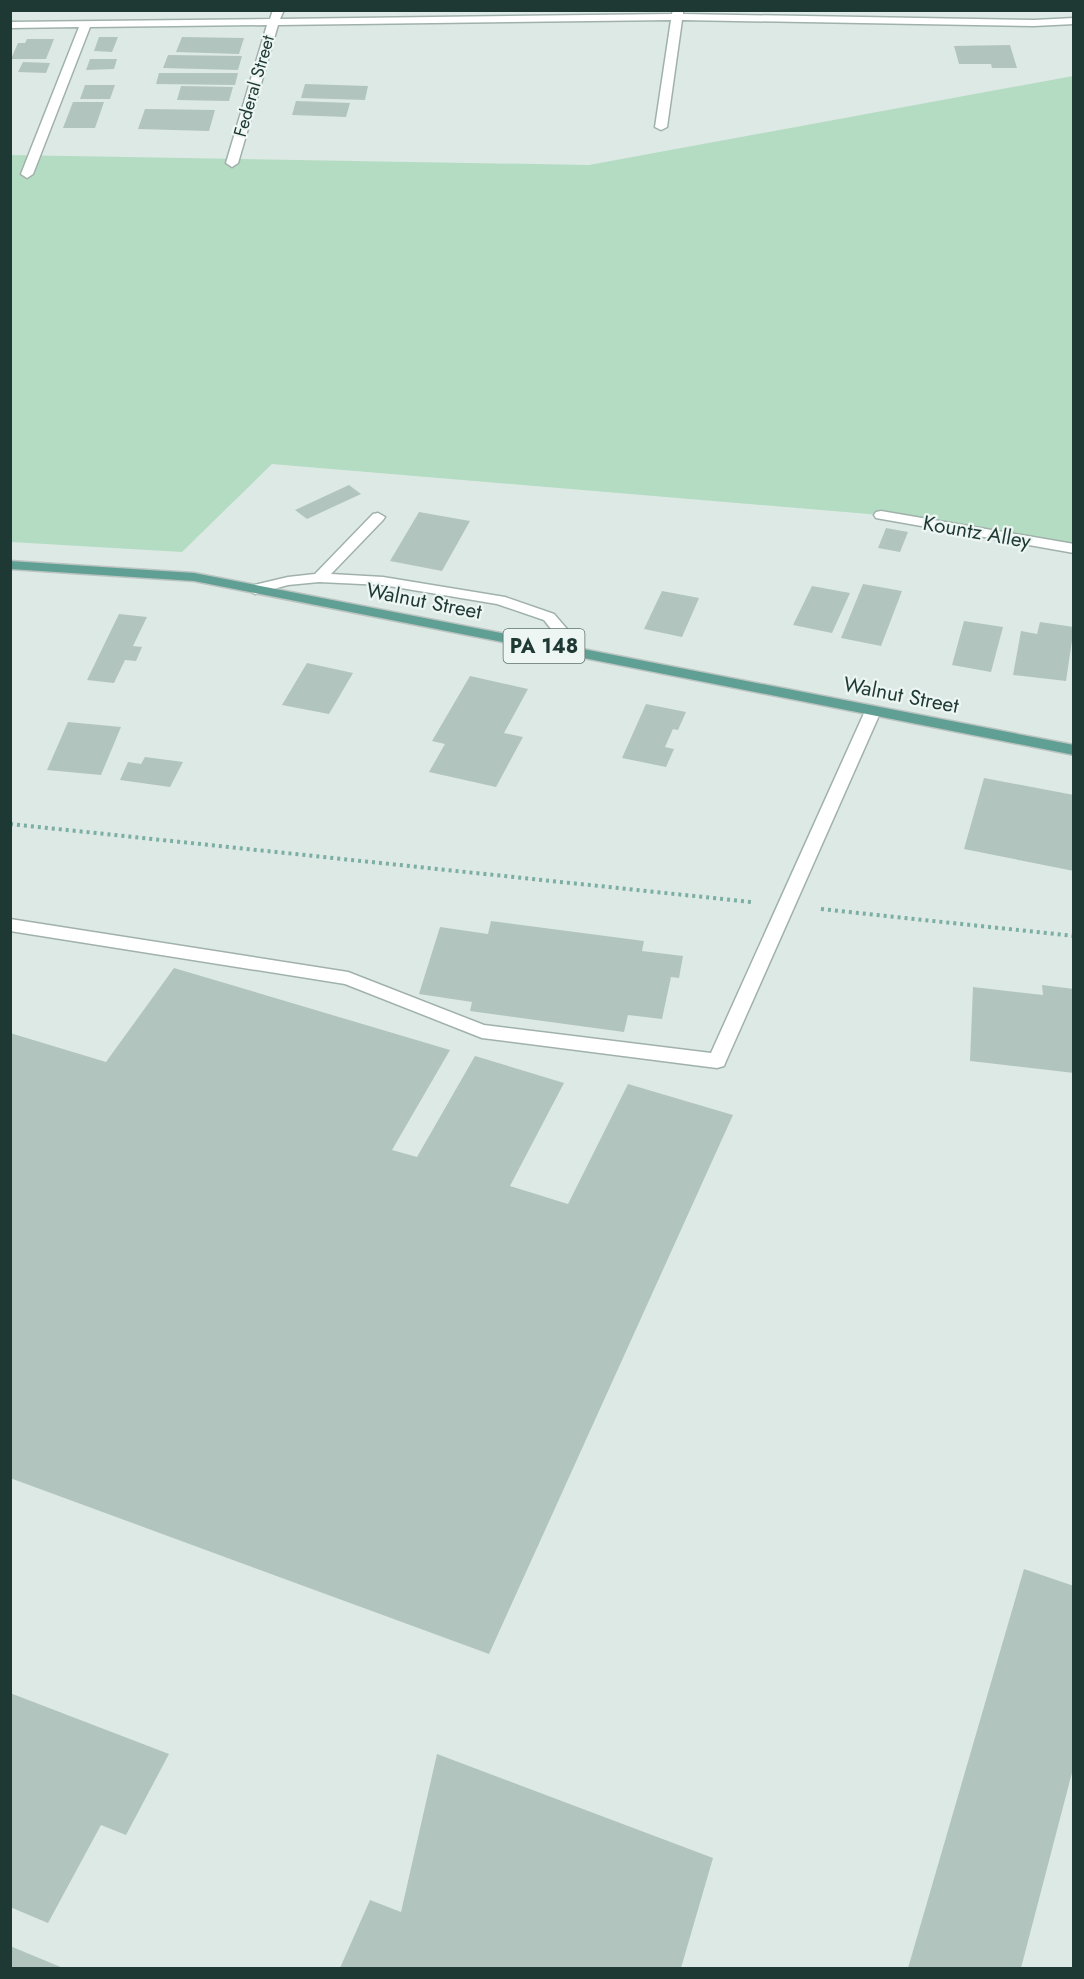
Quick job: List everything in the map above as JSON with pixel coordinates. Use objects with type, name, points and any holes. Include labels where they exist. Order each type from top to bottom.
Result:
[{"type":"main road","name":"Walnut Street","points":[[10,565],[194,577],[1074,750]]},
{"type":"street","name":"Federal Street","points":[[232,163],[273,23],[279,10]]},
{"type":"street","points":[[1033,10],[1034,23]]},
{"type":"street","points":[[661,127],[678,14]]},
{"type":"street","points":[[10,25],[273,23],[678,14],[1034,23],[1074,21]]},
{"type":"street","points":[[27,174],[86,24]]},
{"type":"street","name":"Kountz Alley","points":[[881,515],[1074,549]]},
{"type":"street","points":[[319,578],[378,517]]},
{"type":"street","points":[[255,589],[288,581],[319,578],[383,581],[500,600],[549,617],[562,632],[572,651]]},
{"type":"street","points":[[10,925],[348,978],[482,1031],[717,1061],[873,711]]},
{"type":"path","points":[[10,824],[1074,936]]},
{"type":"green space","points":[[1073,76],[1073,549],[881,515],[272,464],[182,552],[11,542],[10,155],[589,165]]},
{"type":"building","points":[[99,37],[118,37],[112,52],[94,51]]},
{"type":"building","points":[[182,37],[244,38],[239,54],[176,52]]},
{"type":"building","points":[[27,39],[54,39],[46,59],[11,59],[18,43],[25,43]]},
{"type":"building","points":[[1010,45],[1017,68],[992,68],[991,64],[959,64],[954,46]]},
{"type":"building","points":[[168,55],[242,56],[238,70],[163,68]]},
{"type":"building","points":[[90,59],[117,59],[114,69],[86,70]]},
{"type":"building","points":[[23,62],[50,63],[46,73],[18,72]]},
{"type":"building","points":[[159,73],[238,73],[235,85],[156,84]]},
{"type":"building","points":[[305,84],[368,86],[365,100],[301,98]]},
{"type":"building","points":[[85,85],[115,85],[110,99],[80,99]]},
{"type":"building","points":[[181,86],[233,87],[229,101],[177,100]]},
{"type":"building","points":[[296,101],[350,103],[346,117],[292,115]]},
{"type":"building","points":[[73,102],[104,102],[95,128],[63,128]]},
{"type":"building","points":[[145,109],[215,110],[209,131],[138,129]]},
{"type":"building","points":[[349,485],[361,494],[307,519],[295,510]]},
{"type":"building","points":[[419,512],[470,521],[442,571],[390,561]]},
{"type":"building","points":[[886,528],[908,532],[900,552],[878,548]]},
{"type":"building","points":[[863,584],[902,591],[881,646],[841,638]]},
{"type":"building","points":[[812,586],[850,593],[832,633],[793,625]]},
{"type":"building","points":[[662,591],[699,598],[682,637],[644,629]]},
{"type":"building","points":[[119,614],[147,617],[133,646],[142,647],[136,661],[125,660],[114,683],[87,680]]},
{"type":"building","points":[[964,621],[1003,627],[991,672],[952,665]]},
{"type":"building","points":[[1040,622],[1074,627],[1066,681],[1013,675],[1021,631],[1037,634]]},
{"type":"building","points":[[307,663],[353,673],[329,714],[282,705]]},
{"type":"building","points":[[470,676],[528,689],[504,733],[523,737],[496,787],[429,772],[445,744],[432,741]]},
{"type":"building","points":[[646,704],[686,712],[678,730],[673,729],[665,747],[674,749],[666,767],[622,758]]},
{"type":"building","points":[[68,722],[121,727],[101,775],[47,770]]},
{"type":"building","points":[[145,757],[183,762],[170,787],[120,780],[128,762],[141,764]]},
{"type":"building","points":[[984,778],[1074,795],[1074,871],[964,849]]},
{"type":"building","points":[[491,921],[644,941],[642,951],[683,956],[679,978],[671,977],[662,1019],[628,1015],[624,1032],[470,1011],[472,1002],[419,994],[440,927],[488,934]]},
{"type":"building","points":[[174,968],[450,1050],[392,1150],[417,1157],[475,1056],[564,1083],[510,1186],[568,1204],[628,1084],[733,1115],[489,1654],[10,1478],[10,1033],[106,1062]]},
{"type":"building","points":[[1042,985],[1074,989],[1074,1073],[970,1061],[973,987],[1043,995]]},
{"type":"building","points":[[1024,1569],[1074,1586],[1074,1765],[1021,1968],[908,1968]]},
{"type":"building","points":[[10,1693],[169,1754],[126,1835],[101,1825],[48,1923],[10,1907]]},
{"type":"building","points":[[437,1754],[713,1858],[681,1968],[340,1968],[370,1900],[401,1912]]},
{"type":"building","points":[[10,1946],[63,1968],[10,1968]]}]
